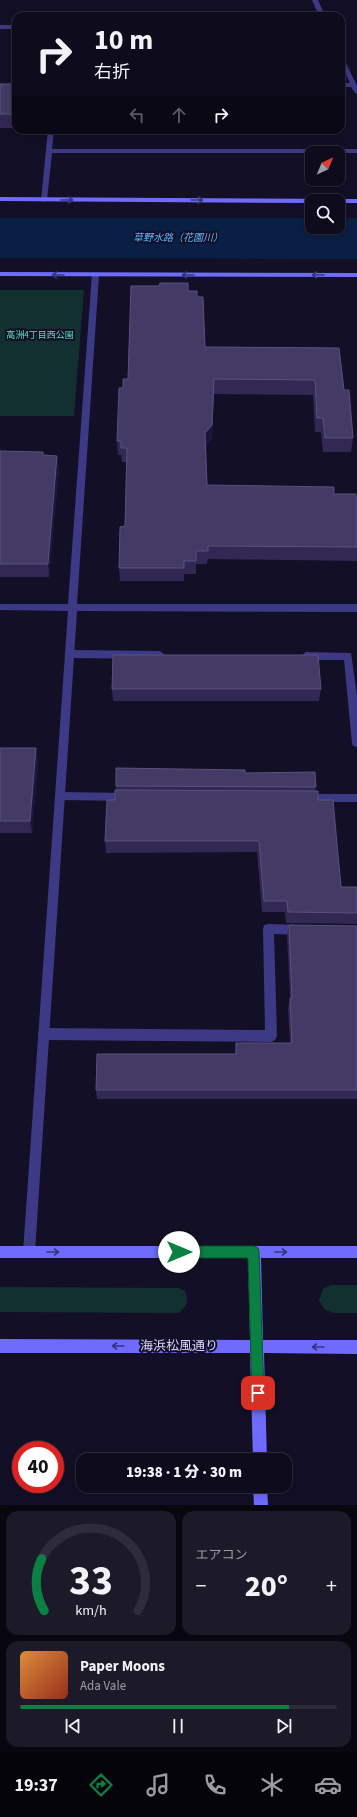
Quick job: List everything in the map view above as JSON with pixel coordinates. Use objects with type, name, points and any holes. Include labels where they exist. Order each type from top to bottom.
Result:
[{"type":"street","points":[[315,0],[320,12]]},
{"type":"street","points":[[0,27],[12,27]]},
{"type":"street","points":[[345,68],[357,92]]},
{"type":"street","points":[[345,85],[353,85]]},
{"type":"street","points":[[44,200],[51,134]]},
{"type":"street","points":[[49,151],[357,151]]},
{"type":"street","points":[[0,200],[357,200]]},
{"type":"street","points":[[0,274],[357,276]]},
{"type":"street","points":[[29,1252],[95,275]]},
{"type":"street","points":[[0,607],[357,608]]},
{"type":"street","points":[[70,654],[173,655]]},
{"type":"street","points":[[292,656],[348,656],[357,743]]},
{"type":"street","points":[[60,796],[138,797]]},
{"type":"street","points":[[294,798],[357,798]]},
{"type":"street","points":[[44,1034],[270,1036],[268,929],[312,930]]},
{"type":"street","points":[[0,1252],[357,1252]]},
{"type":"street","points":[[254,1252],[260,1453]]},
{"type":"street","name":"海浜松風通り","points":[[0,1346],[357,1347]]},
{"type":"street","points":[[260,1493],[261,1505]]},
{"type":"green space","name":"高洲4丁目西公園","points":[[0,290],[84,290],[74,416],[0,416]]},
{"type":"green space","points":[[331,1285],[357,1285],[357,1313],[333,1313],[324,1309],[319,1300],[323,1289]]},
{"type":"green space","points":[[0,1287],[179,1288],[185,1291],[187,1301],[184,1308],[179,1313],[0,1312]]},
{"type":"water","name":"草野水路（花園川）","points":[[0,218],[305,218],[305,234],[345,234],[345,218],[357,218],[357,259],[0,258]]},
{"type":"building","points":[[0,84],[12,84],[12,114],[0,114]]},
{"type":"building","points":[[160,283],[188,283],[188,291],[197,291],[197,297],[203,297],[205,347],[339,348],[344,390],[349,390],[353,438],[325,438],[323,418],[317,418],[315,380],[214,379],[212,425],[205,433],[207,485],[334,487],[334,494],[356,494],[357,547],[208,546],[208,551],[196,551],[196,561],[184,561],[184,568],[119,568],[120,527],[125,526],[127,448],[121,448],[121,441],[117,441],[119,388],[123,388],[123,379],[128,379],[131,286],[159,286]]},
{"type":"building","points":[[0,451],[43,452],[43,455],[57,456],[48,564],[0,564]]},
{"type":"building","points":[[113,655],[318,655],[321,689],[112,689]]},
{"type":"building","points":[[0,748],[36,748],[30,821],[0,821]]},
{"type":"building","points":[[116,768],[245,770],[245,773],[315,772],[316,787],[116,786]]},
{"type":"building","points":[[115,790],[318,791],[318,800],[333,800],[341,887],[357,887],[357,913],[288,912],[287,901],[264,901],[259,841],[105,841],[107,800],[115,800]]},
{"type":"building","points":[[289,925],[357,926],[357,1090],[96,1090],[97,1054],[236,1054],[236,1043],[292,1043]]},
{"type":"route","points":[[179,1252],[254,1252],[258,1393]]}]
